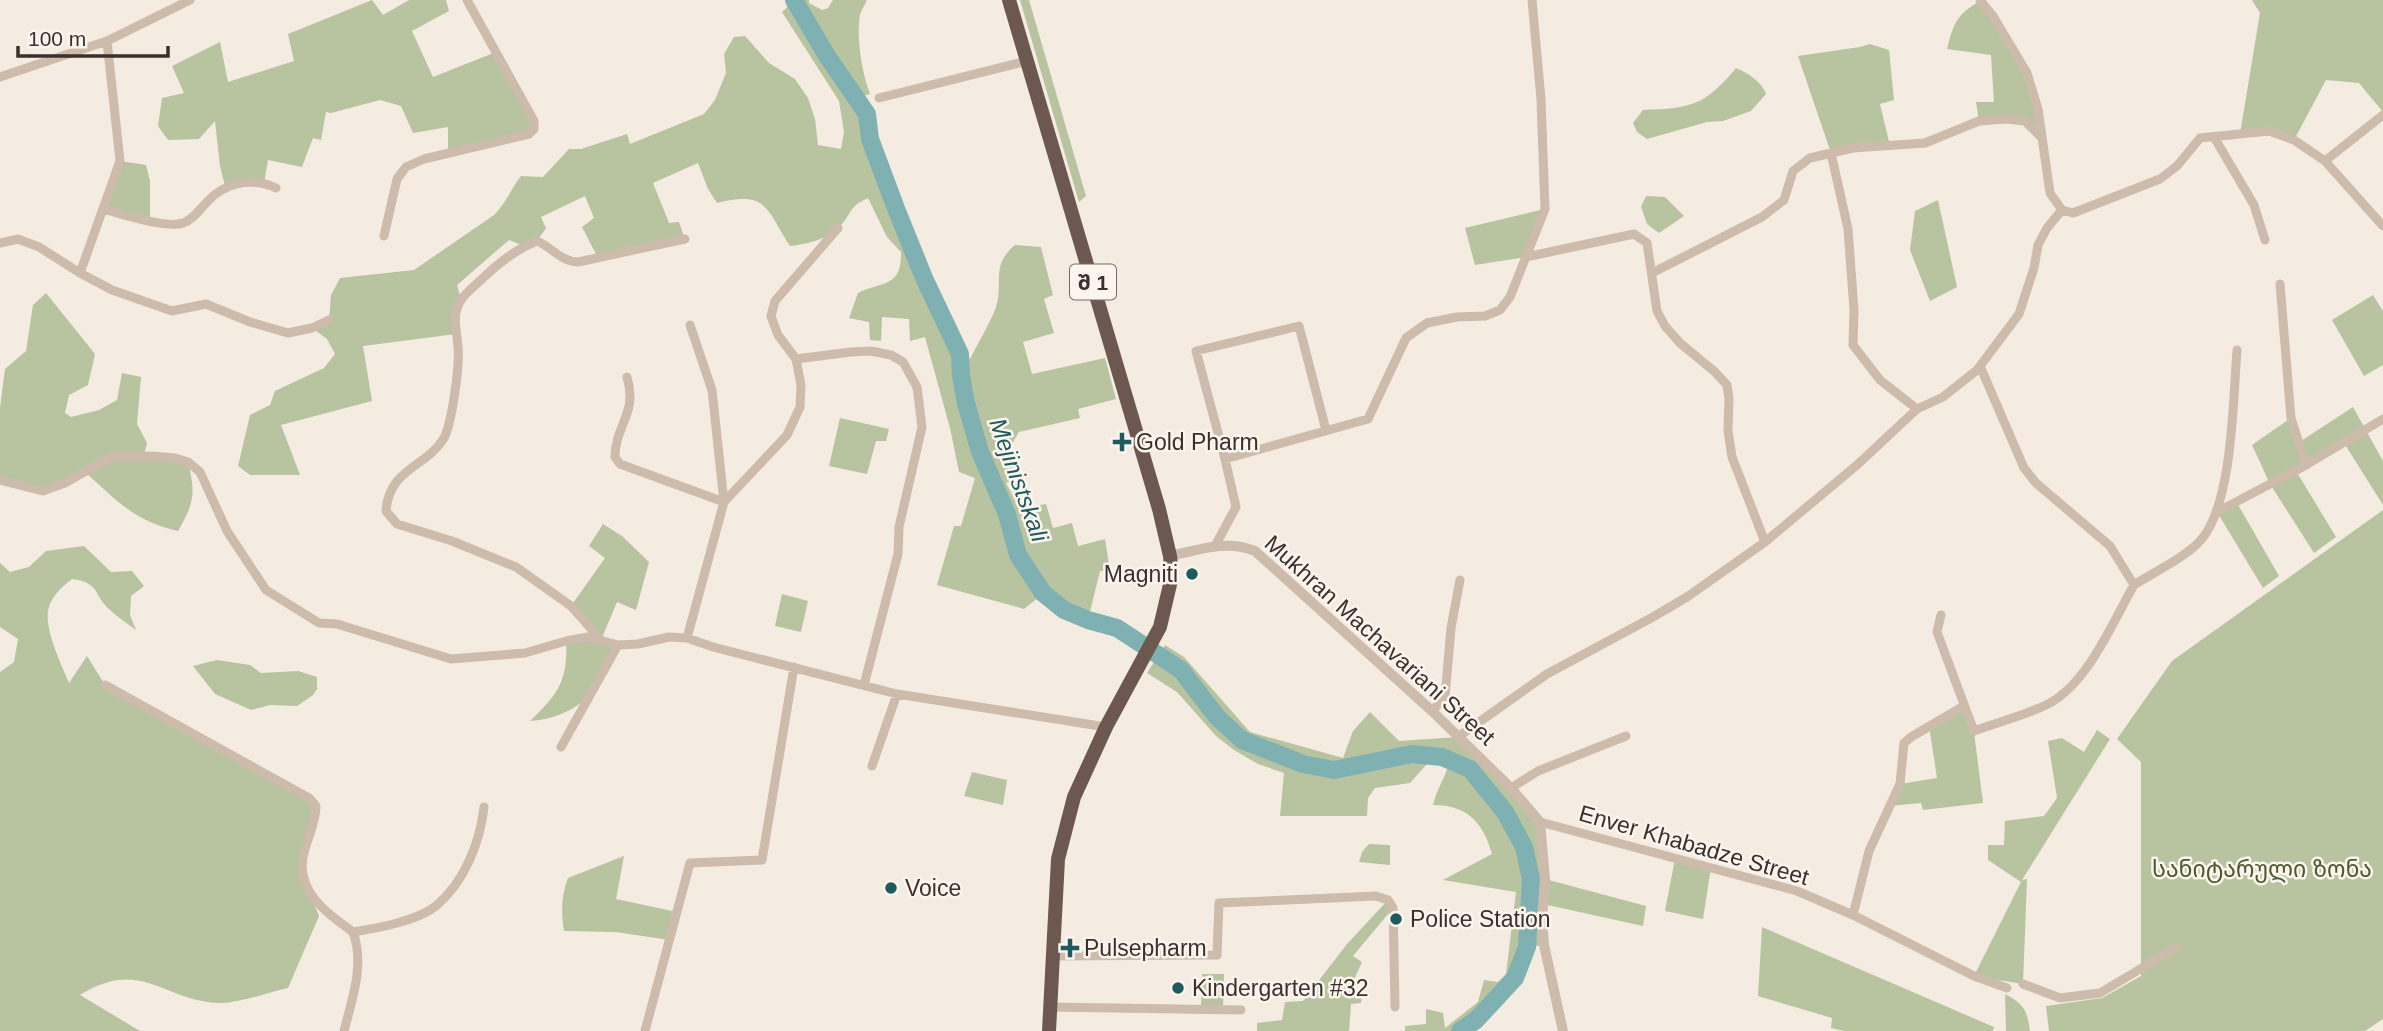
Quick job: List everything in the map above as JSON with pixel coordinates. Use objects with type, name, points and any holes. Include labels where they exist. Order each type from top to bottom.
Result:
[{"type":"highway","name":"შ 1","points":[[1009,0],[1157,503],[1172,576],[1160,627],[1106,727],[1074,797],[1065,828],[1058,859],[1049,1031]]},
{"type":"street","points":[[0,77],[107,41],[190,0]]},
{"type":"street","points":[[384,236],[397,179],[406,167],[424,159],[529,134],[534,129],[534,121],[467,0]]},
{"type":"street","points":[[1226,459],[1368,419],[1406,338],[1427,323],[1457,317],[1485,316],[1500,310],[1510,297],[1545,209],[1541,99],[1532,0]]},
{"type":"street","points":[[1980,0],[1993,16],[2027,73],[2038,109],[2050,193],[2062,211],[2073,213],[2160,179],[2177,166],[2200,138],[2269,131],[2294,141],[2325,161],[2383,226]]},
{"type":"street","points":[[80,274],[120,161],[107,41]]},
{"type":"street","points":[[879,98],[1027,61]]},
{"type":"street","points":[[2325,161],[2383,115]]},
{"type":"street","points":[[1652,272],[1762,217],[1784,200],[1793,171],[1810,158],[1853,148],[1925,143],[1979,121],[2025,121],[2041,137]]},
{"type":"street","points":[[2214,137],[2253,205],[2265,240]]},
{"type":"street","points":[[1832,153],[1848,229],[1854,310],[1853,345],[1880,380],[1917,409]]},
{"type":"street","points":[[104,209],[136,219],[173,225],[183,223],[195,215],[225,186],[264,183],[276,188]]},
{"type":"street","points":[[1458,737],[1547,674],[1676,603],[1765,542],[1857,466],[1917,409],[1943,397],[1980,366],[2019,314],[2034,268],[2038,245],[2047,228],[2062,211]]},
{"type":"street","points":[[724,502],[787,435],[800,408],[801,385],[796,359],[778,335],[771,316],[775,301],[838,228]]},
{"type":"street","points":[[1525,257],[1634,234],[1647,243],[1657,311],[1665,326],[1727,385],[1728,431],[1732,457],[1765,542]]},
{"type":"street","points":[[0,243],[18,239],[38,247],[80,274],[112,290],[172,311],[206,304],[250,322],[288,333],[312,328],[329,320]]},
{"type":"street","points":[[601,640],[570,606],[516,567],[452,541],[397,524],[386,511],[386,503],[400,477],[443,439],[449,426],[458,359],[454,318],[461,299],[504,258],[537,241],[547,245],[568,262],[578,262],[685,239]]},
{"type":"street","points":[[2280,284],[2291,418],[2306,465]]},
{"type":"street","points":[[687,638],[724,502],[712,390],[690,325]]},
{"type":"street","points":[[1215,546],[1236,507],[1226,459],[1196,351],[1299,326],[1326,430]]},
{"type":"street","points":[[1941,615],[1937,632],[1974,732],[2049,703],[2082,676],[2134,585],[2201,540],[2217,512],[2228,452],[2237,350]]},
{"type":"street","points":[[796,359],[871,351],[891,355],[903,362],[917,387],[922,427],[899,527],[898,554],[864,685]]},
{"type":"street","points":[[1980,366],[2024,468],[2036,483],[2110,546],[2134,585]]},
{"type":"street","points":[[627,377],[631,390],[630,409],[615,447],[615,457],[620,464],[724,502]]},
{"type":"street","points":[[2217,512],[2306,465],[2383,419]]},
{"type":"street","points":[[0,481],[43,491],[65,483],[110,457],[134,455],[176,458],[194,465],[200,472],[227,531],[266,590],[320,623],[337,624],[451,659],[526,653],[588,637],[618,645],[638,644],[669,637],[687,638],[897,694],[1106,727]]},
{"type":"street","name":"Mukhran Machavariani Street","points":[[1170,556],[1215,546],[1243,546],[1255,551],[1432,711],[1511,788],[1540,822]]},
{"type":"street","points":[[1432,711],[1446,697],[1451,628],[1460,580]]},
{"type":"street","points":[[561,747],[618,645]]},
{"type":"street","points":[[645,1031],[690,863],[762,860],[794,667]]},
{"type":"street","points":[[105,685],[309,798],[316,806],[316,816],[303,853],[301,875],[311,896],[353,932],[358,945],[358,974],[344,1031]]},
{"type":"street","points":[[872,765],[897,694]]},
{"type":"street","points":[[1853,915],[1869,851],[1900,784],[1905,743],[1965,706]]},
{"type":"street","points":[[1511,788],[1538,771],[1626,736]]},
{"type":"street","points":[[353,932],[410,918],[436,906],[469,861],[481,833],[484,807]]},
{"type":"street","points":[[1540,822],[1545,879],[1542,918],[1544,944],[1563,1031]]},
{"type":"street","name":"Enver Khabadze Street","points":[[1540,822],[1797,891],[1853,915],[1974,976],[2007,988]]},
{"type":"street","points":[[1052,956],[1217,955],[1219,902],[1376,896],[1395,906],[1395,1007]]},
{"type":"street","points":[[2024,984],[2060,998],[2100,993],[2177,947]]},
{"type":"street","points":[[1049,1007],[1241,1010]]},
{"type":"green space","points":[[372,0],[383,15],[409,0],[446,0],[449,11],[412,31],[433,77],[496,52],[534,129],[448,153],[448,127],[413,133],[401,106],[380,100],[326,112],[321,140],[313,138],[302,167],[268,160],[264,183],[225,186],[215,121],[199,139],[168,140],[158,126],[162,98],[184,93],[172,66],[220,42],[228,82],[294,61],[288,34]]},
{"type":"green space","points":[[799,0],[809,0],[809,3],[822,10],[828,8],[833,0],[867,0],[860,15],[859,45],[870,94],[856,98],[867,114],[870,139],[924,278],[960,354],[970,359],[989,323],[998,300],[1002,261],[1015,245],[1041,247],[1053,295],[1044,299],[1054,333],[1023,342],[1032,374],[1105,358],[1116,399],[1078,409],[1080,418],[1019,432],[1013,442],[1000,447],[998,454],[1006,466],[1018,468],[1013,480],[1006,483],[1020,509],[1046,504],[1053,528],[1072,523],[1078,546],[1105,539],[1110,571],[1100,571],[1088,620],[1064,610],[1044,593],[1024,609],[937,585],[954,526],[961,526],[975,478],[959,472],[925,337],[910,341],[909,319],[882,317],[881,341],[870,340],[869,322],[849,318],[858,293],[889,282],[898,272],[900,264],[901,252],[887,237],[868,198],[856,205],[832,233],[815,241],[790,246],[770,213],[757,201],[747,199],[717,203],[708,189],[698,163],[653,183],[669,223],[679,222],[685,239],[598,258],[582,227],[594,218],[585,196],[541,217],[546,228],[537,241],[524,246],[509,240],[457,285],[461,299],[456,334],[363,346],[372,401],[281,425],[300,475],[250,475],[238,466],[250,415],[270,405],[275,391],[324,368],[335,354],[327,339],[312,328],[329,320],[331,295],[340,278],[414,270],[494,215],[521,176],[543,177],[569,149],[581,149],[627,134],[630,144],[704,114],[715,100],[726,73],[724,54],[734,37],[745,36],[769,63],[795,79],[808,98],[815,119],[818,145],[841,149],[844,132],[839,101],[782,12]]},
{"type":"green space","points":[[1020,0],[1029,0],[1086,196],[1079,202]]},
{"type":"green space","points":[[2252,0],[2383,0],[2383,112],[2359,83],[2326,80],[2294,140],[2269,131],[2240,134],[2260,13]]},
{"type":"green space","points":[[1980,1],[2027,73],[2039,127],[2025,121],[1979,121],[1976,102],[1994,102],[1991,55],[1947,49],[1957,20]]},
{"type":"green space","points":[[1870,44],[1889,50],[1894,100],[1880,104],[1890,146],[1831,153],[1798,56]]},
{"type":"green space","points":[[1736,68],[1754,78],[1766,94],[1751,111],[1723,121],[1707,122],[1647,139],[1637,132],[1633,123],[1643,110],[1674,108],[1696,102],[1715,90]]},
{"type":"green space","points":[[120,161],[146,165],[150,181],[150,220],[104,209]]},
{"type":"green space","points":[[1646,196],[1665,197],[1684,216],[1659,233],[1647,224],[1641,207]]},
{"type":"green space","points":[[1938,200],[1957,287],[1930,301],[1910,250],[1915,211]]},
{"type":"green space","points":[[1545,209],[1526,257],[1475,265],[1465,228]]},
{"type":"green space","points":[[46,293],[95,354],[88,385],[69,395],[65,413],[71,417],[99,410],[117,400],[122,373],[141,377],[137,424],[147,443],[144,455],[188,462],[192,498],[178,531],[137,515],[84,471],[42,488],[0,479],[0,408],[5,369],[26,351],[33,305]]},
{"type":"green space","points":[[2373,295],[2383,311],[2383,365],[2364,376],[2332,320]]},
{"type":"green space","points":[[2353,407],[2383,461],[2383,505],[2344,443],[2296,471],[2336,537],[2314,553],[2270,484],[2252,445],[2291,418],[2301,441]]},
{"type":"green space","points":[[840,418],[889,429],[886,441],[876,441],[867,474],[829,466]]},
{"type":"green space","points":[[2237,503],[2279,576],[2263,588],[2217,512]]},
{"type":"green space","name":"სანიტარული ზონა","points":[[2383,510],[2383,1019],[2365,1031],[2049,1031],[2046,1006],[2102,998],[2141,976],[2141,762],[2117,739],[2172,661]]},
{"type":"green space","points":[[603,524],[622,536],[649,562],[636,610],[617,602],[601,640],[618,645],[591,694],[562,714],[530,721],[548,703],[559,686],[565,667],[566,641],[600,640],[571,606],[605,558],[589,546]]},
{"type":"green space","points":[[84,546],[111,572],[132,571],[144,586],[131,596],[130,615],[136,630],[109,609],[88,583],[72,579],[57,593],[50,604],[48,622],[53,644],[69,683],[87,656],[105,685],[316,806],[303,853],[311,896],[319,916],[288,988],[244,1000],[219,1003],[199,1001],[136,980],[120,980],[101,984],[80,995],[140,1031],[0,1031],[0,672],[14,662],[18,639],[0,627],[0,563],[10,572],[29,567],[46,551]]},
{"type":"green space","points":[[782,594],[808,601],[801,632],[775,626]]},
{"type":"green space","points":[[1165,645],[1184,657],[1250,732],[1343,758],[1353,731],[1370,712],[1399,741],[1458,737],[1540,822],[1545,879],[1646,906],[1643,926],[1543,904],[1544,945],[1527,947],[1515,978],[1476,1020],[1460,1031],[1405,1031],[1405,1026],[1426,1024],[1426,1009],[1443,1013],[1445,1028],[1478,1002],[1484,980],[1498,982],[1506,974],[1516,892],[1443,880],[1492,854],[1484,833],[1472,818],[1455,808],[1433,805],[1448,766],[1427,764],[1410,783],[1375,788],[1368,798],[1367,816],[1280,816],[1284,773],[1258,764],[1234,750],[1216,736],[1177,692],[1147,673]]},
{"type":"green space","points":[[217,660],[250,665],[261,673],[298,671],[317,677],[317,689],[297,706],[270,705],[251,710],[215,694],[193,666]]},
{"type":"green space","points":[[1964,706],[1974,732],[1983,803],[1923,810],[1921,803],[1890,806],[1900,784],[1937,778],[1929,726]]},
{"type":"green space","points":[[2097,730],[2110,739],[2022,880],[2027,879],[2023,984],[1974,976],[2021,882],[1988,860],[1988,845],[2004,845],[2005,821],[2044,816],[2057,798],[2048,741],[2062,738],[2084,752]]},
{"type":"green space","points":[[972,772],[1007,780],[1003,805],[964,796]]},
{"type":"green space","points":[[1369,844],[1390,845],[1390,865],[1359,862],[1362,852]]},
{"type":"green space","points":[[624,856],[616,899],[677,912],[669,940],[616,932],[564,931],[562,904],[568,878]]},
{"type":"green space","points":[[1675,859],[1711,867],[1703,919],[1665,911]]},
{"type":"green space","points":[[1388,900],[1393,908],[1353,956],[1362,962],[1351,986],[1362,992],[1361,1003],[1351,1004],[1349,1031],[1257,1031],[1257,1023],[1282,1020],[1285,1002],[1303,1001],[1347,944]]},
{"type":"green space","points":[[1762,927],[1994,1027],[1993,1031],[1844,1031],[1831,1028],[1832,1018],[1758,996]]},
{"type":"green space","points":[[1202,974],[1224,974],[1223,1009],[1201,1008]]},
{"type":"green space","points":[[2005,994],[2024,1008],[2030,1031],[2006,1031]]},
{"type":"waterway","name":"Mejinistskali","points":[[794,0],[827,56],[867,114],[870,139],[895,206],[924,278],[960,354],[966,403],[980,452],[1007,514],[1018,555],[1043,593],[1064,610],[1117,628],[1181,670],[1217,717],[1242,740],[1303,764],[1334,770],[1412,754],[1442,757],[1470,769],[1505,812],[1524,847],[1531,879],[1527,947],[1515,978],[1476,1020],[1460,1031]]},
{"type":"place","name":"Gold Pharm","points":[[1122,442]]},
{"type":"place","name":"Magniti","points":[[1192,574]]},
{"type":"place","name":"Voice","points":[[891,888]]},
{"type":"place","name":"Police Station","points":[[1396,919]]},
{"type":"place","name":"Pulsepharm","points":[[1070,948]]},
{"type":"place","name":"Kindergarten #32","points":[[1178,988]]}]
